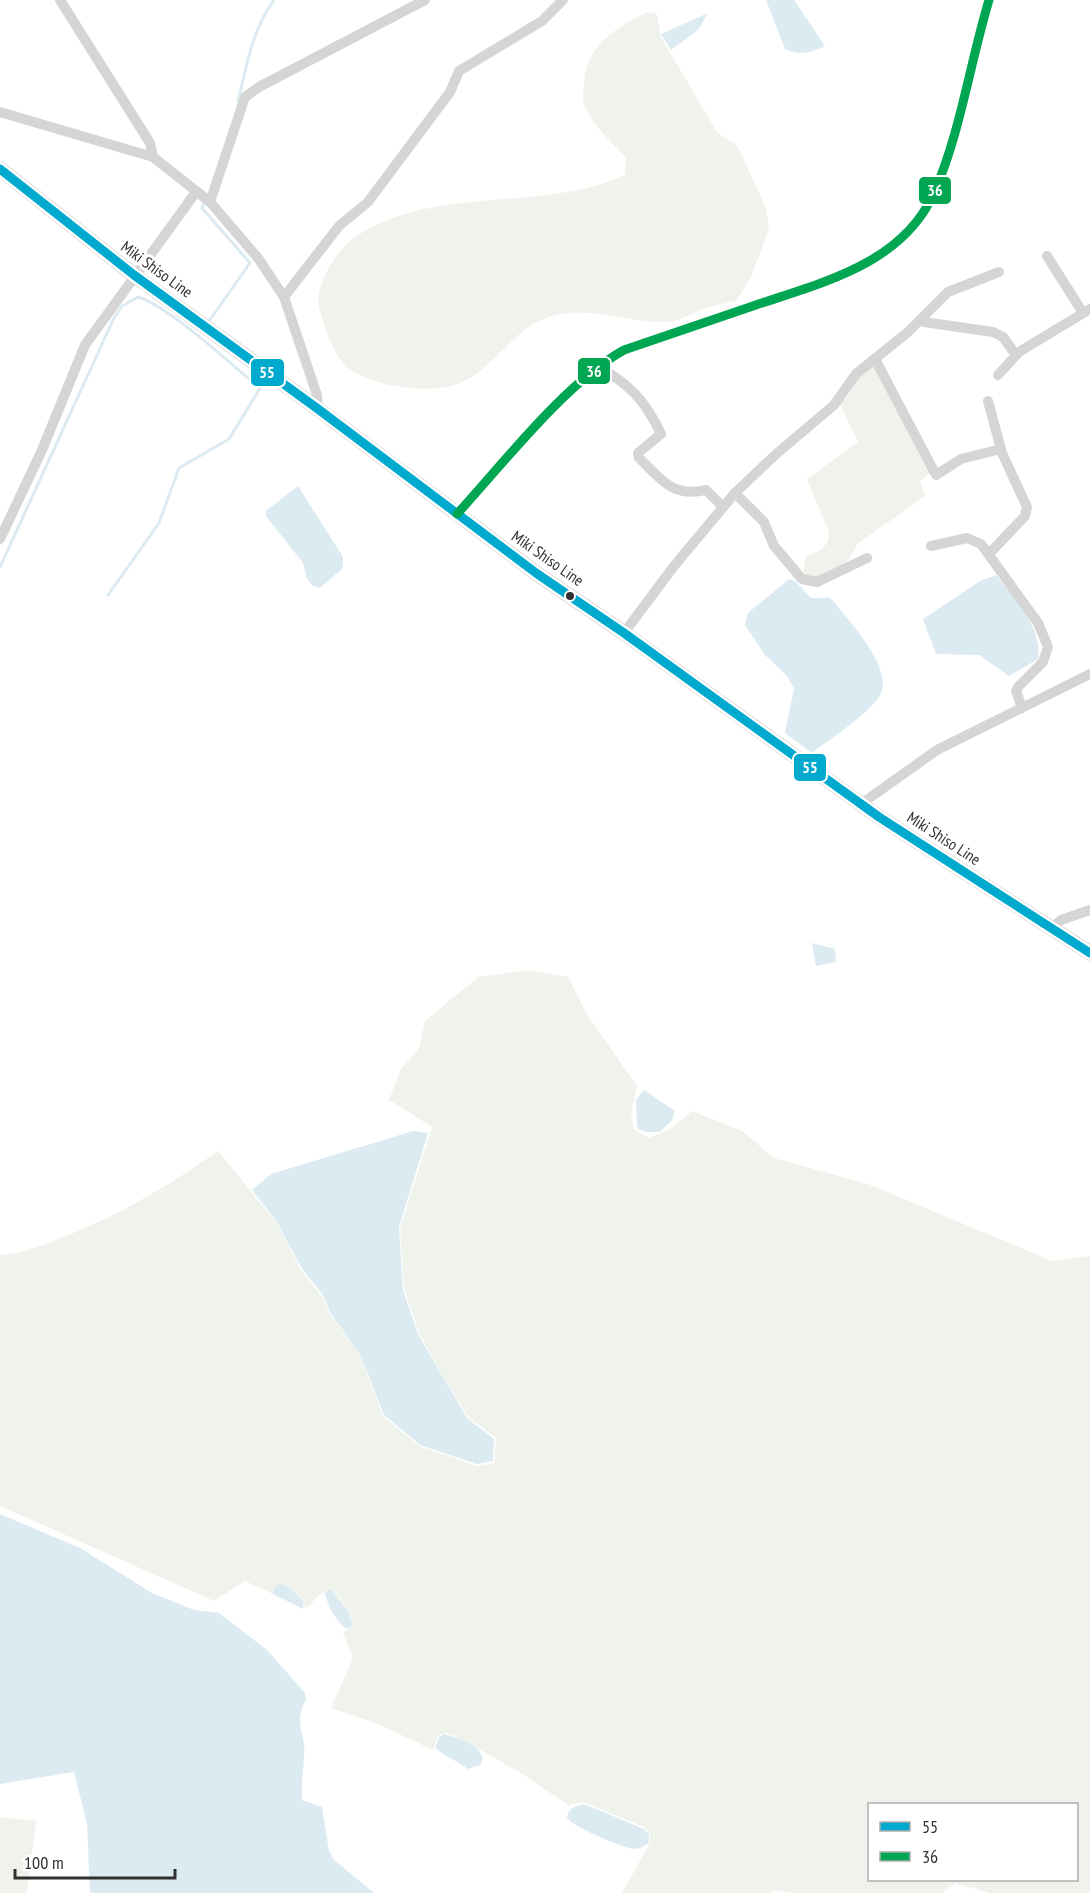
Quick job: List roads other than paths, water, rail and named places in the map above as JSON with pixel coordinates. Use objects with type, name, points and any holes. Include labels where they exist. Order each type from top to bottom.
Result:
[{"type":"main road","name":"Miki Shiso Line","points":[[0,169],[134,275],[318,409],[536,573],[624,633],[861,804],[1090,953]]},
{"type":"street","points":[[60,0],[150,143],[153,157]]},
{"type":"street","points":[[210,202],[245,97],[259,87],[425,0]]},
{"type":"street","points":[[284,297],[339,225],[368,202],[450,92],[459,70],[542,21],[563,0]]},
{"type":"street","points":[[457,514],[525,439],[598,366],[624,350],[852,271],[898,242],[918,220],[933,195],[944,166],[989,0]]},
{"type":"street","points":[[0,112],[153,157],[210,202],[258,258],[284,297],[316,395],[318,409]]},
{"type":"street","points":[[0,539],[42,450],[85,345],[196,192]]},
{"type":"street","points":[[998,375],[1016,355],[1087,311],[1047,256]]},
{"type":"street","points":[[624,633],[674,566],[735,493],[775,455],[834,405],[856,374],[922,319],[948,292],[999,272]]},
{"type":"street","points":[[922,319],[993,332],[1003,337],[1016,355]]},
{"type":"street","points":[[875,360],[936,475],[961,459],[1001,449]]},
{"type":"street","points":[[598,366],[634,390],[648,407],[661,434],[638,453],[639,458],[669,487],[695,493],[706,490],[723,507]]},
{"type":"street","points":[[988,401],[1001,449],[1022,492],[1026,512],[989,554]]},
{"type":"street","points":[[735,493],[764,522],[774,546],[802,579],[817,582],[867,558]]},
{"type":"street","points":[[931,546],[972,539],[981,543],[1038,623],[1048,647],[1043,662],[1016,691],[1022,708]]},
{"type":"street","points":[[861,804],[937,750],[1090,674]]},
{"type":"street","points":[[1050,929],[1061,920],[1090,910]]},
{"type":"waterway","points":[[238,101],[255,35],[274,0]]},
{"type":"waterway","points":[[205,202],[202,208],[250,263],[207,324]]},
{"type":"waterway","points":[[0,567],[114,318],[122,306],[138,297],[152,303],[184,324],[260,388],[229,439],[179,468],[159,523],[108,595]]}]
